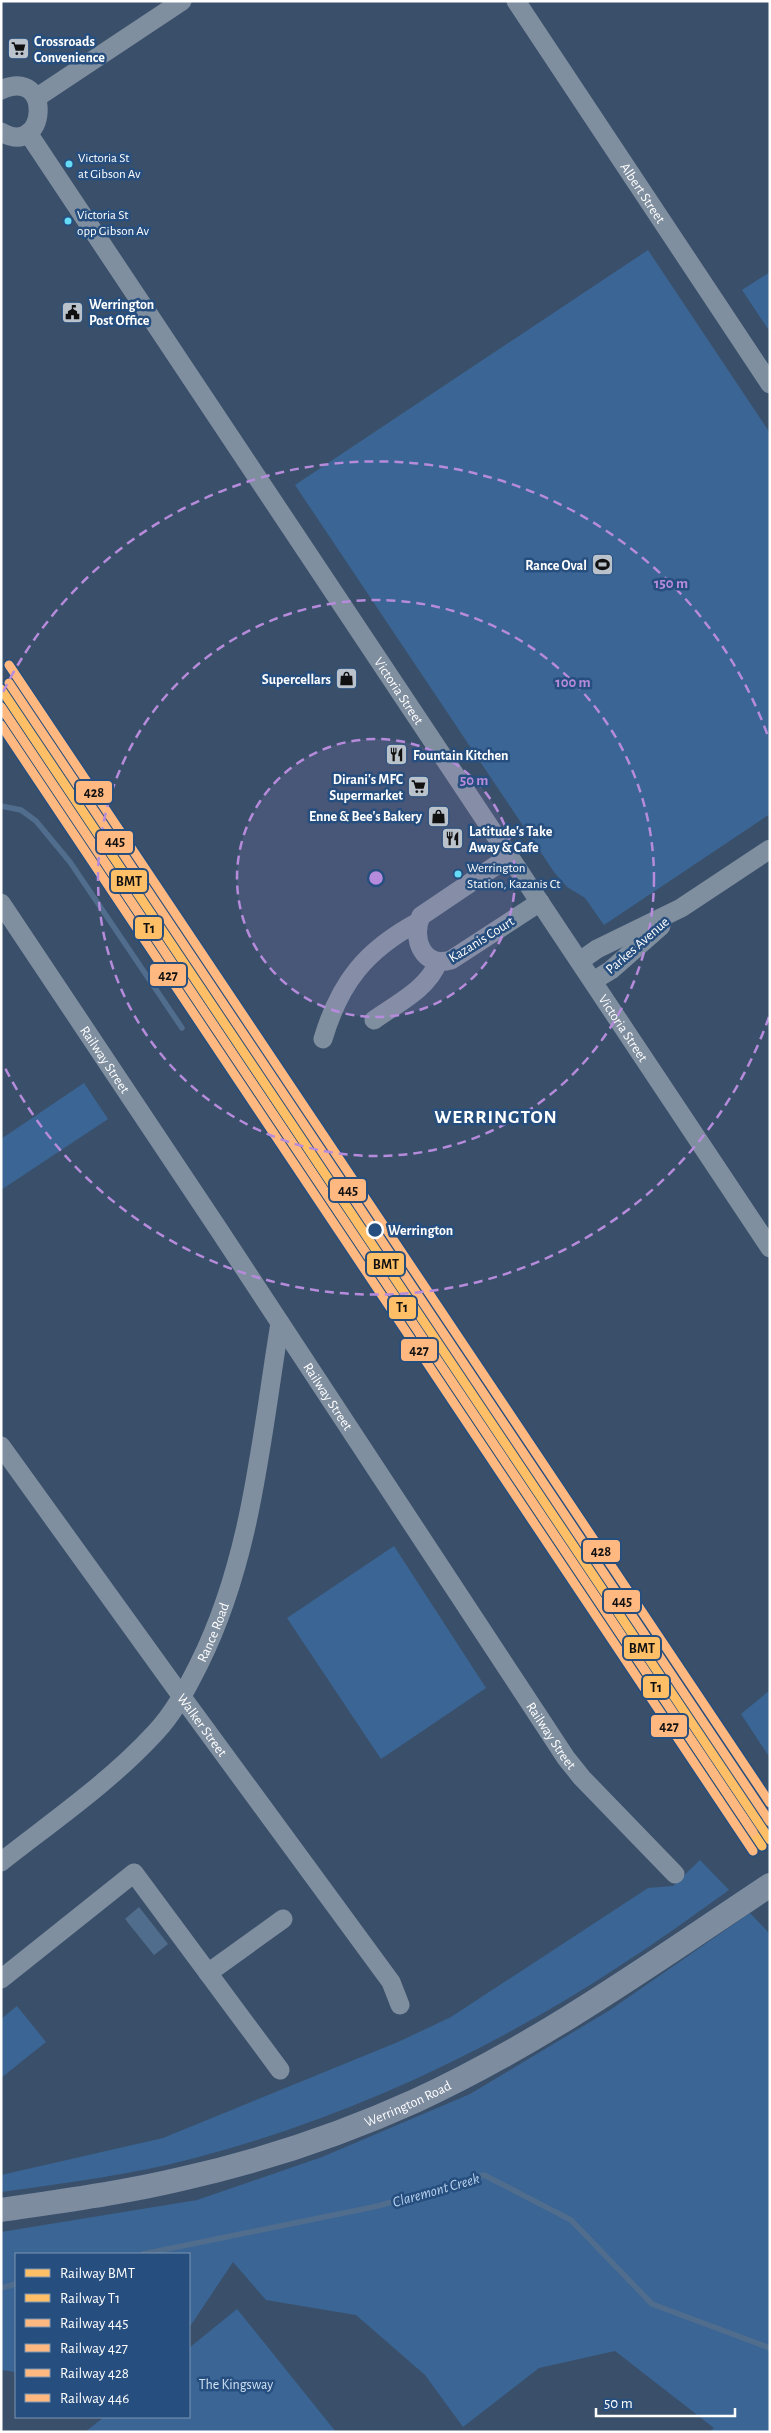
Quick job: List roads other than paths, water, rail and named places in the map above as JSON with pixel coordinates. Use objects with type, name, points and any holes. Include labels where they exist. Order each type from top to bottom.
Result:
[{"type":"main road","name":"Werrington Road","points":[[1,2210],[151,2186],[210,2172],[302,2145],[404,2106],[478,2070],[608,1994],[765,1888]]},
{"type":"street","points":[[36,98],[182,1]]},
{"type":"street","name":"Albert Street","points":[[516,1],[770,384]]},
{"type":"street","points":[[1,90],[8,87],[24,88],[36,98],[40,114],[38,121],[28,133],[13,136],[1,132]]},
{"type":"street","name":"Victoria Street","points":[[28,133],[770,1248]]},
{"type":"street","name":"Parkes Avenue","points":[[580,961],[680,908],[770,848]]},
{"type":"street","points":[[323,1039],[342,992],[364,962],[388,938],[418,922],[421,916],[431,908],[510,856]]},
{"type":"street","name":"Kazanis Court","points":[[418,922],[416,930],[419,946],[425,954],[438,962],[444,962],[458,957],[540,902]]},
{"type":"street","name":"Railway Street","points":[[1,903],[574,1768],[675,1874]]},
{"type":"street","name":"Parkes Avenue","points":[[593,981],[611,970],[680,908]]},
{"type":"street","points":[[374,1020],[420,987],[434,972],[438,962]]},
{"type":"street","name":"Rance Road","points":[[1,1862],[136,1751],[154,1734],[182,1697],[208,1646],[236,1572],[248,1521],[280,1323]]},
{"type":"street","name":"Walker Street","points":[[1,1446],[390,1982],[400,2005]]},
{"type":"street","points":[[1,1978],[134,1873],[280,2070]]},
{"type":"street","points":[[208,1973],[284,1919]]},
{"type":"waterway","points":[[1,806],[21,810],[36,821],[70,862],[182,1028]]},
{"type":"waterway","name":"Claremont Creek","points":[[148,2253],[378,2206],[484,2175],[571,2220],[652,2304],[770,2348]]},
{"type":"waterway","name":"Claremont Creek","points":[[1,2288],[15,2284]]},
{"type":"rail line","name":"428","points":[[9,665],[770,1803]]},
{"type":"rail line","name":"445","points":[[9,683],[770,1822]]},
{"type":"rail line","name":"BMT","points":[[1,689],[770,1840]]},
{"type":"rail line","name":"T1","points":[[1,707],[762,1846]]},
{"type":"rail line","name":"446","points":[[1,707],[753,1832]]},
{"type":"rail line","name":"427","points":[[1,725],[753,1851]]},
{"type":"place","name":"Crossroads Convenience","points":[[18,49]]},
{"type":"place","name":"Victoria St at Gibson Av","points":[[69,164]]},
{"type":"place","name":"Victoria St opp Gibson Av","points":[[68,221]]},
{"type":"place","name":"Werrington Post Office","points":[[73,312]]},
{"type":"place","name":"Rance Oval","points":[[603,565]]},
{"type":"place","name":"Supercellars","points":[[347,679]]},
{"type":"place","name":"Fountain Kitchen","points":[[397,755]]},
{"type":"place","name":"Dirani's MFC Supermarket","points":[[419,787]]},
{"type":"place","name":"Enne & Bee's Bakery","points":[[438,816]]},
{"type":"place","name":"Latitude's Take Away & Cafe","points":[[453,839]]},
{"type":"place","name":"Werrington Station, Kazanis Ct","points":[[458,874]]},
{"type":"place","name":"Werrington","points":[[375,1230]]},
{"type":"district","name":"WERRINGTON","points":[[496,1116]]},
{"type":"park label","name":"The Kingsway","points":[[236,2384]]}]
